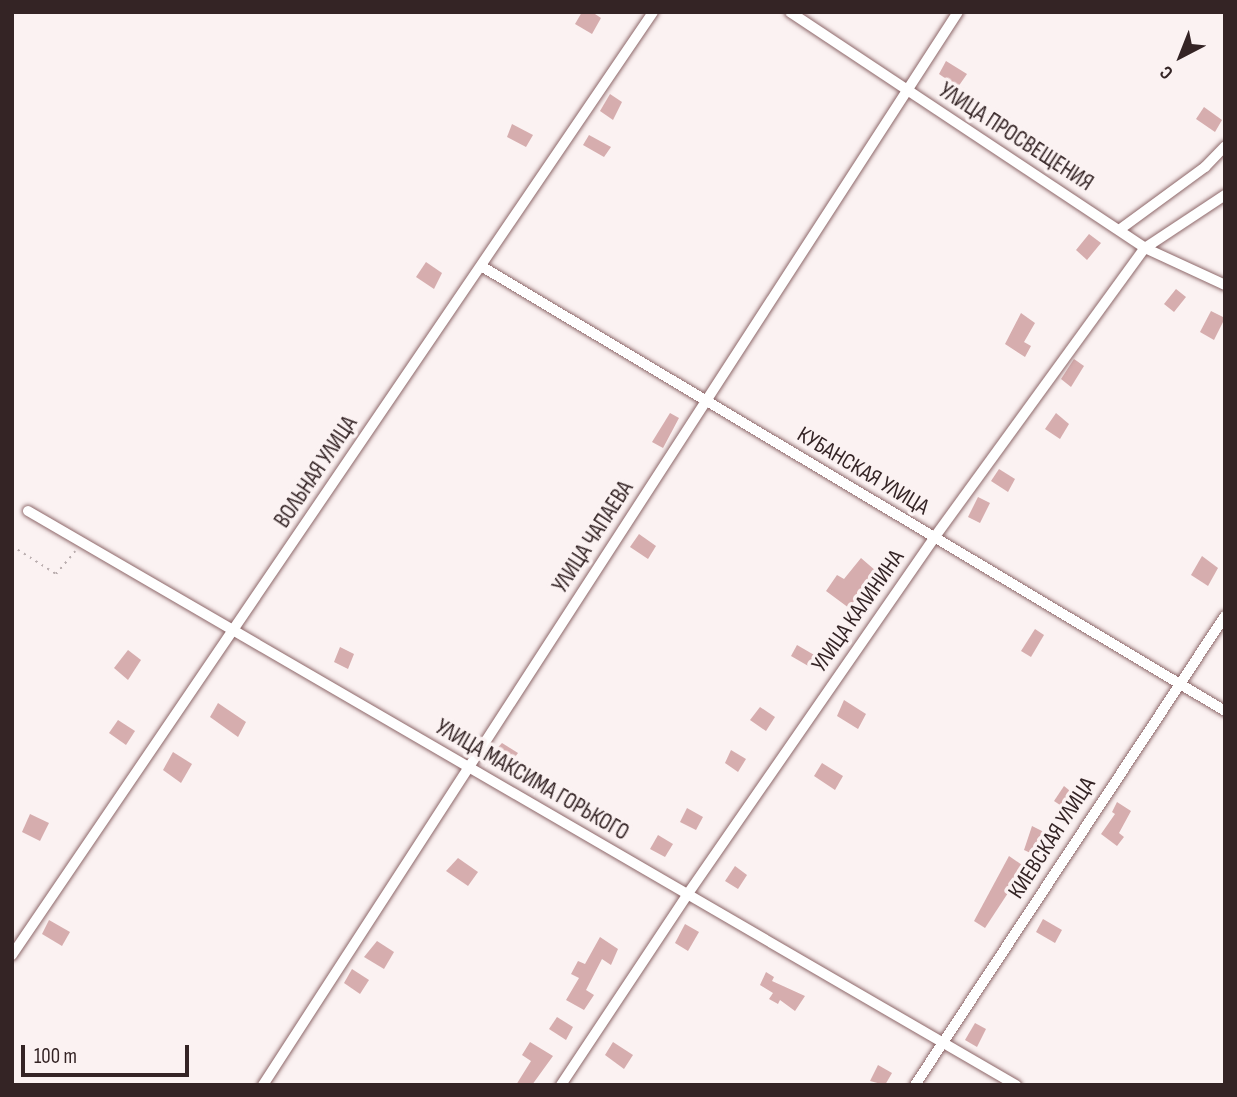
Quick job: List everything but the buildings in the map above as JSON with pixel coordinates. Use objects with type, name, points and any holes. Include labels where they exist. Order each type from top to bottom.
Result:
[{"type":"street","name":"ВОЛЬНАЯ УЛИЦА","points":[[12,955],[653,12]]},
{"type":"street","name":"УЛИЦА ПРОСВЕЩЕНИЯ","points":[[790,12],[1145,248],[1225,285]]},
{"type":"street","name":"УЛИЦА ЧАПАЕВА","points":[[263,1085],[958,12]]},
{"type":"street","points":[[1119,230],[1205,167],[1225,146]]},
{"type":"street","name":"УЛИЦА КАЛИНИНА","points":[[561,1085],[687,894],[934,538],[1145,248],[1225,195]]},
{"type":"street","name":"КУБАНСКАЯ УЛИЦА","points":[[481,266],[1225,711]]},
{"type":"street","name":"УЛИЦА МАКСИМА ГОРЬКОГО","points":[[28,511],[1016,1085]]},
{"type":"street","name":"КИЕВСКАЯ УЛИЦА","points":[[915,1085],[1225,616]]},
{"type":"path","points":[[12,546],[56,574],[83,542]]}]
